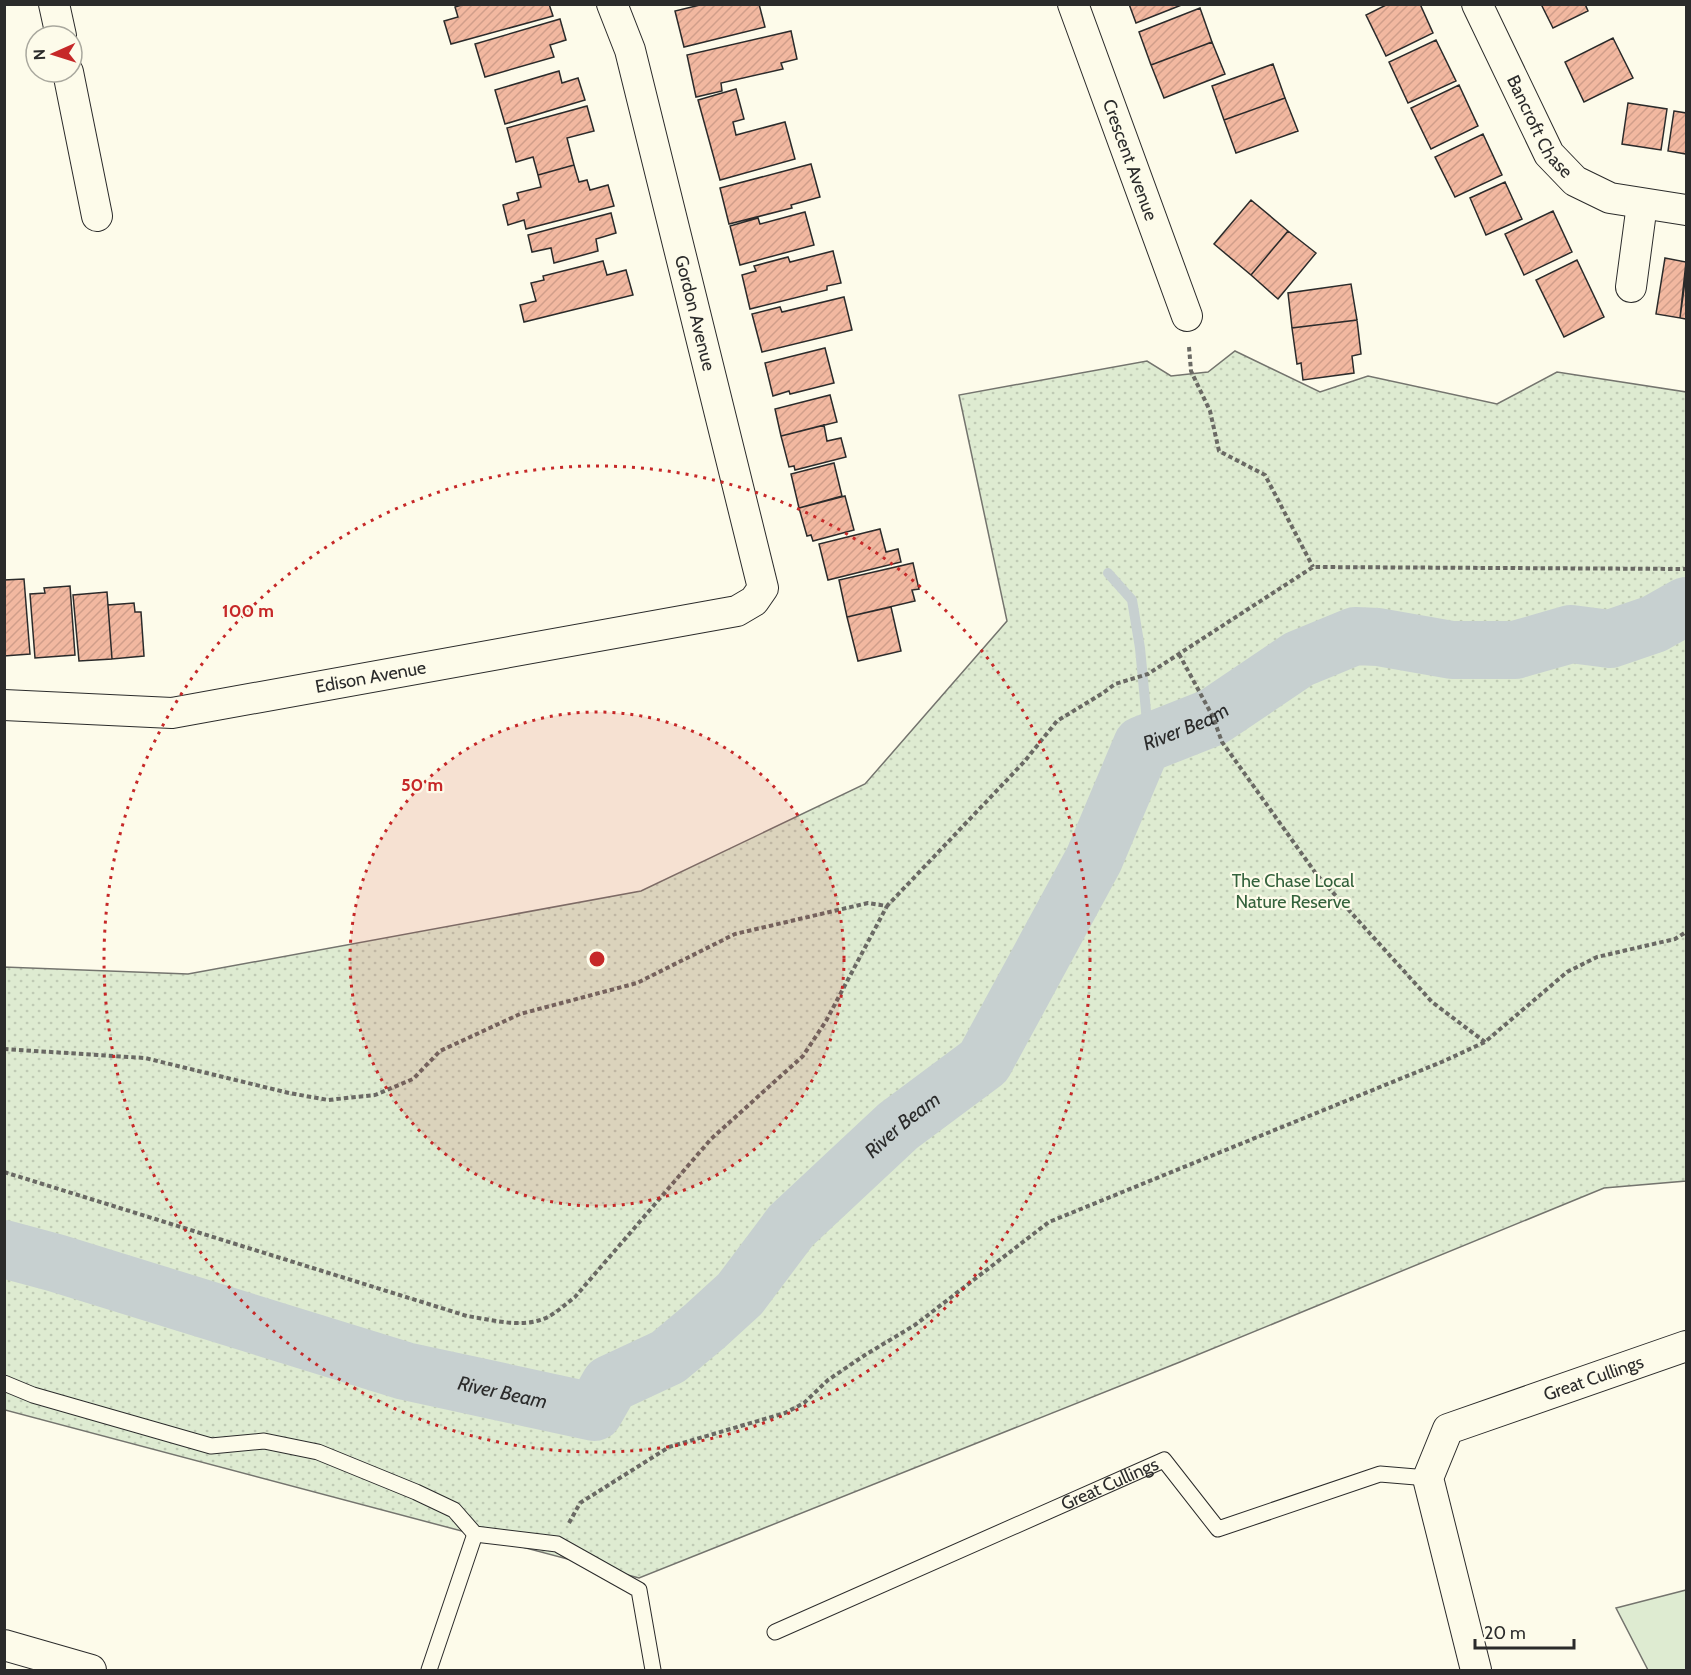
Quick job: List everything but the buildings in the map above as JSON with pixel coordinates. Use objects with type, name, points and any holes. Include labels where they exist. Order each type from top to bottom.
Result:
[{"type":"street","points":[[54,4],[58,24]]},
{"type":"street","name":"Gordon Avenue","points":[[612,4],[630,50],[763,588],[754,601],[736,611]]},
{"type":"street","name":"Crescent Avenue","points":[[1073,4],[1187,316]]},
{"type":"street","name":"Bancroft Chase","points":[[1477,4],[1549,154],[1575,182],[1610,198],[1686,210]]},
{"type":"street","points":[[70,84],[98,216]]},
{"type":"street","points":[[1631,287],[1642,204]]},
{"type":"street","name":"Edison Avenue","points":[[4,705],[172,713],[736,611]]},
{"type":"street","name":"Great Cullings","points":[[1428,1478],[1448,1429],[1686,1346]]},
{"type":"street","points":[[1428,1478],[1476,1671]]},
{"type":"street","points":[[4,1645],[91,1671]]},
{"type":"lane","points":[[4,1383],[33,1395],[211,1446],[264,1441],[318,1452],[454,1510],[475,1534],[557,1544],[639,1590],[653,1671]]},
{"type":"lane","name":"Great Cullings","points":[[775,1632],[1164,1460],[1218,1529],[1380,1474],[1428,1478]]},
{"type":"lane","points":[[429,1671],[475,1534]]},
{"type":"path","points":[[1187,316],[1191,371],[1210,411],[1219,451],[1265,475],[1314,567]]},
{"type":"path","points":[[4,1172],[467,1316],[529,1323],[548,1317],[575,1297],[711,1139],[803,1056],[826,1021],[887,906],[1024,762],[1057,720],[1115,684],[1148,674],[1314,567],[1686,569]]},
{"type":"path","points":[[1179,654],[1212,717],[1222,742],[1317,875],[1432,1002],[1485,1042]]},
{"type":"path","points":[[4,1049],[146,1058],[289,1093],[328,1100],[375,1095],[413,1079],[440,1051],[520,1014],[637,983],[735,934],[868,903],[887,906]]},
{"type":"path","points":[[557,1544],[580,1503],[669,1447],[785,1413],[804,1403],[828,1380],[915,1325],[1049,1222],[1343,1103],[1485,1042],[1567,972],[1597,957],[1675,939],[1686,932]]},
{"type":"green space","name":"The Chase Local Nature Reserve","points":[[1235,351],[1320,392],[1368,376],[1497,404],[1557,372],[1686,392],[1686,1181],[1604,1188],[1180,1362],[639,1578],[5,1410],[4,967],[188,974],[641,891],[865,784],[1007,621],[959,395],[1147,361],[1171,376],[1208,372]]},
{"type":"green space","points":[[1686,1590],[1686,1670],[1648,1670],[1616,1608]]},
{"type":"waterway","points":[[1108,573],[1132,600],[1140,648],[1149,743]]},
{"type":"waterway","name":"River Beam","points":[[4,1249],[405,1371],[594,1412],[610,1384],[668,1357],[705,1326],[740,1294],[791,1226],[898,1126],[984,1062],[1094,859],[1142,745],[1213,717],[1299,659],[1355,636],[1378,637],[1452,650],[1515,650],[1571,634],[1610,639],[1654,624],[1686,606]]}]
